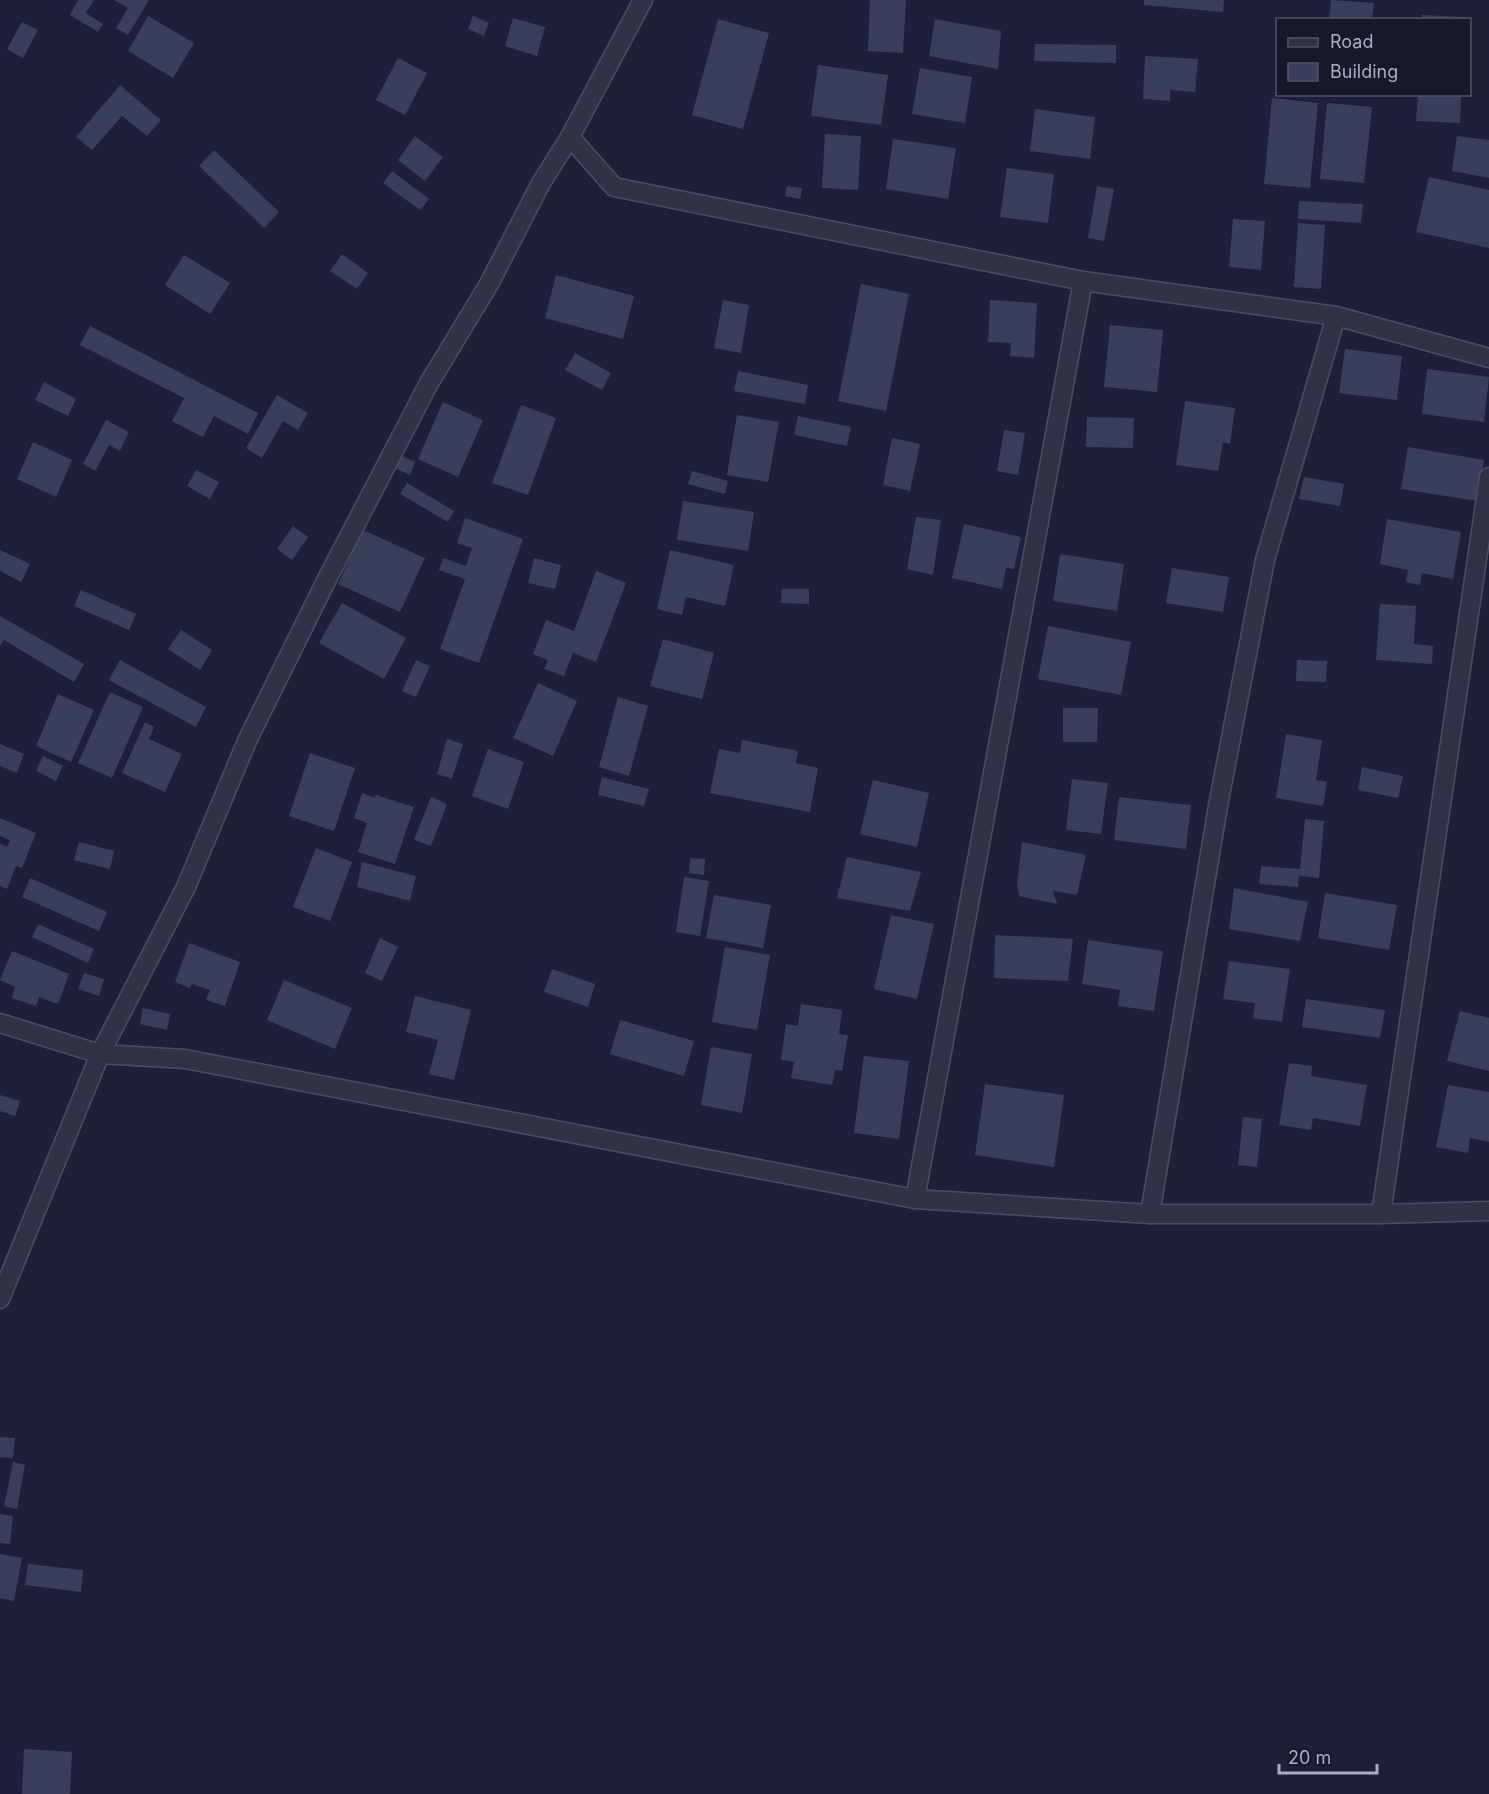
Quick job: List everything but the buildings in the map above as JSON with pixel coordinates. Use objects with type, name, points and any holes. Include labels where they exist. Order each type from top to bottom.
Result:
[{"type":"street","points":[[0,1299],[100,1054],[186,887],[247,741],[327,579],[429,383],[489,284],[541,183],[570,137],[643,0]]},
{"type":"street","points":[[570,137],[614,187],[1083,281],[1336,316],[1489,358]]},
{"type":"street","points":[[915,1199],[1083,281]]},
{"type":"street","points":[[1150,1214],[1218,806],[1265,560],[1336,316]]},
{"type":"street","points":[[1381,1214],[1489,477]]},
{"type":"street","points":[[0,1023],[100,1054],[185,1059],[915,1199],[1150,1214],[1381,1214],[1489,1211]]}]
